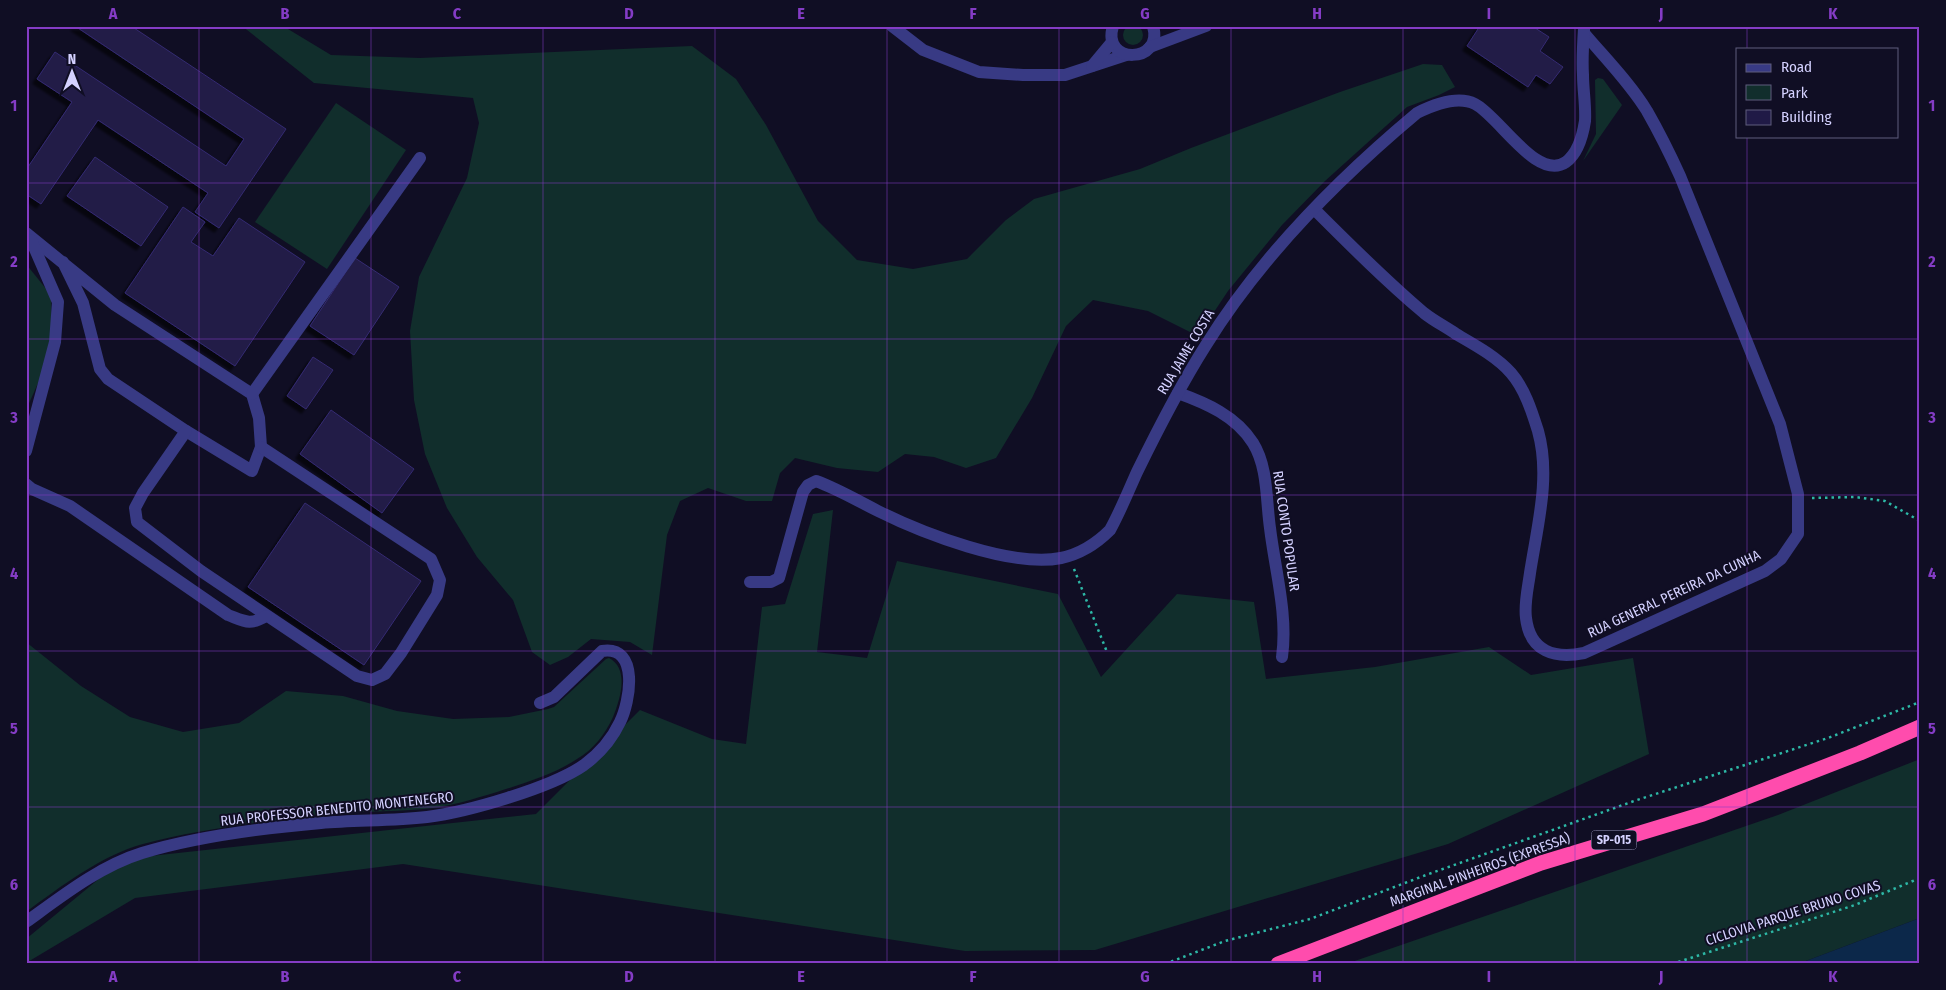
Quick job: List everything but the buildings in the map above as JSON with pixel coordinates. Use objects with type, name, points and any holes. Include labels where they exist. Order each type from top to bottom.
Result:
[{"type":"highway","name":"MARGINAL PINHEIROS (EXPRESSA)","points":[[1278,964],[1541,863],[1703,814],[1860,753],[1920,727]]},
{"type":"street","points":[[892,26],[923,50],[979,72],[1022,75],[1065,75],[1126,55],[1140,55],[1152,36],[1172,38],[1206,26]]},
{"type":"street","points":[[1113,26],[1112,42],[1118,50],[1126,55]]},
{"type":"street","name":"RUA JAIME COSTA","points":[[750,582],[771,582],[779,578],[803,492],[808,485],[816,481],[880,512],[951,542],[977,550],[1030,560],[1046,560],[1069,556],[1093,546],[1110,530],[1178,392],[1206,344],[1239,297],[1267,261],[1342,181],[1417,114],[1431,106],[1464,101],[1476,105],[1546,166],[1562,164],[1569,159],[1578,144],[1585,120],[1584,30]]},
{"type":"street","name":"RUA GENERAL PEREIRA DA CUNHA","points":[[1314,210],[1379,274],[1427,315],[1482,350],[1511,373],[1522,389],[1538,431],[1543,453],[1542,498],[1528,586],[1526,619],[1533,639],[1542,649],[1556,656],[1584,653],[1765,571],[1781,559],[1798,534],[1798,498],[1780,424],[1680,176],[1646,109],[1584,30]]},
{"type":"street","points":[[1092,66],[1112,42]]},
{"type":"street","points":[[252,394],[420,158]]},
{"type":"street","points":[[28,236],[63,262],[115,305],[252,394],[259,418],[261,447],[252,471],[186,431],[108,379],[100,369],[83,303],[63,262]]},
{"type":"street","points":[[26,451],[55,342],[58,302],[28,236]]},
{"type":"street","name":"RUA CONTO POPULAR","points":[[1178,392],[1204,402],[1235,422],[1253,443],[1258,453],[1266,490],[1281,608],[1284,643],[1282,657]]},
{"type":"street","points":[[186,431],[143,493],[135,508],[137,522],[201,571],[356,676],[372,680],[385,674],[437,595],[440,580],[431,559],[261,447]]},
{"type":"street","points":[[26,484],[32,490],[70,506],[228,615],[249,622],[257,621],[266,616]]},
{"type":"street","name":"RUA PROFESSOR BENEDITO MONTENEGRO","points":[[26,922],[61,896],[107,868],[123,859],[144,852],[232,834],[271,829],[320,823],[425,817],[452,813],[530,790],[554,780],[582,766],[598,754],[620,723],[629,689],[629,673],[625,662],[618,654],[610,650],[602,651],[554,697],[540,703]]},
{"type":"path","points":[[1798,498],[1855,497],[1885,500],[1920,521]]},
{"type":"path","points":[[1069,556],[1107,652]]},
{"type":"path","points":[[1165,964],[1225,941],[1310,918],[1638,800],[1828,738],[1920,702]]},
{"type":"path","name":"CICLOVIA PARQUE BRUNO COVAS","points":[[1672,964],[1855,905],[1920,878]]},
{"type":"green space","points":[[1129,25],[1137,25],[1143,31],[1143,39],[1137,45],[1129,45],[1123,39],[1123,31]]},
{"type":"green space","points":[[242,26],[283,26],[331,55],[420,58],[692,46],[736,79],[766,125],[818,221],[857,260],[913,269],[967,259],[1006,220],[1034,199],[1140,169],[1340,92],[1423,64],[1442,65],[1455,87],[1407,107],[1325,181],[1282,225],[1228,291],[1198,336],[1148,311],[1093,300],[1066,326],[1032,398],[996,458],[966,468],[934,457],[905,454],[878,472],[837,468],[795,458],[780,473],[772,501],[746,501],[708,488],[680,501],[667,535],[652,655],[630,642],[591,639],[568,657],[550,665],[532,652],[513,600],[477,557],[447,508],[425,454],[414,400],[410,331],[419,277],[467,178],[479,123],[473,98],[314,83]]},
{"type":"green space","points":[[1598,78],[1603,79],[1622,105],[1583,161],[1596,134],[1595,80]]},
{"type":"green space","points":[[336,103],[406,150],[327,269],[255,222]]},
{"type":"green space","points":[[26,264],[51,295],[52,328],[43,372],[26,410]]},
{"type":"green space","points":[[833,510],[817,652],[867,658],[897,561],[1058,594],[1101,677],[1177,594],[1254,602],[1266,679],[1375,667],[1489,647],[1531,675],[1633,658],[1649,754],[1448,844],[1095,950],[965,951],[403,864],[135,898],[26,963],[26,939],[123,859],[536,814],[640,710],[712,739],[746,744],[762,607],[785,604],[813,514]]},
{"type":"green space","points":[[26,642],[81,686],[130,717],[183,732],[239,723],[286,691],[343,696],[397,711],[453,719],[509,717],[554,707],[609,658],[619,669],[622,685],[613,717],[607,729],[594,746],[568,765],[538,778],[497,792],[433,808],[331,814],[274,820],[208,830],[143,844],[97,864],[67,882],[26,912]]},
{"type":"green space","points":[[1920,759],[1920,918],[1798,964],[1346,964],[1778,815]]},
{"type":"water","points":[[1920,918],[1920,964],[1798,964]]}]
